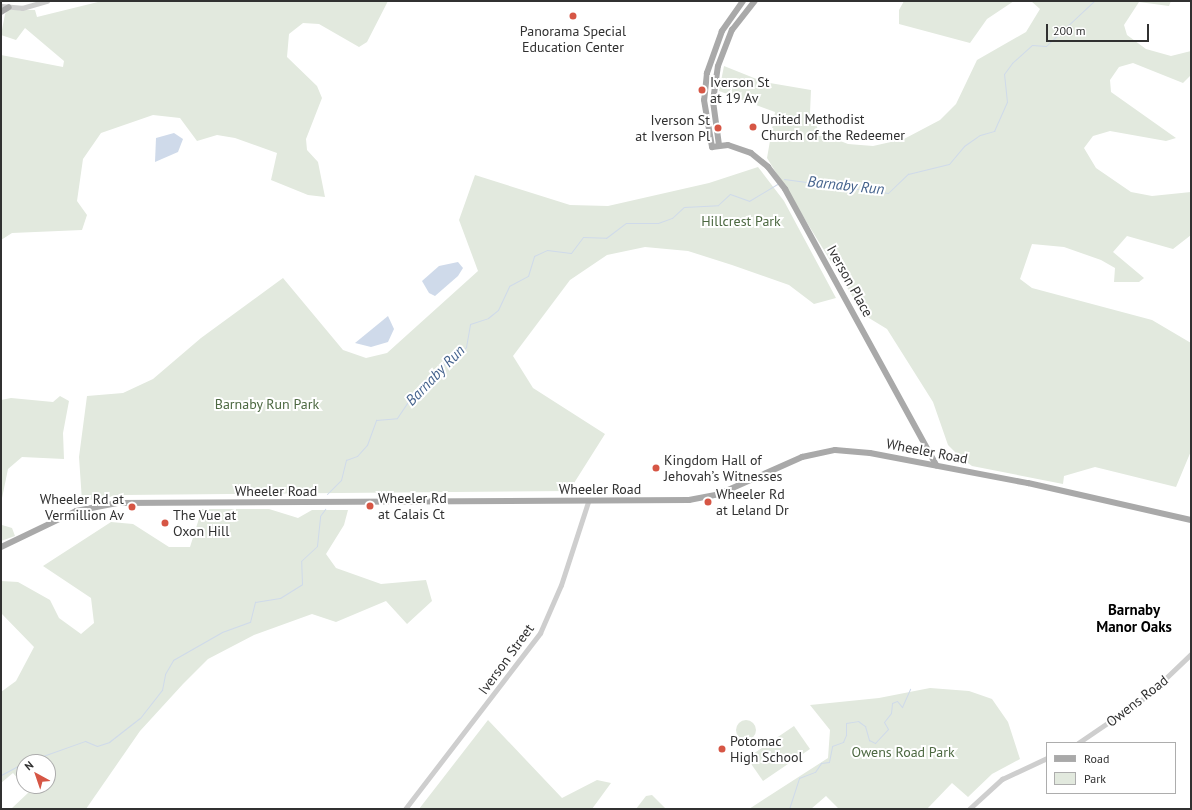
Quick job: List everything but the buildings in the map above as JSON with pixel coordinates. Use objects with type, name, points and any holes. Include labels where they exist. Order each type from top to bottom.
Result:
[{"type":"main road","name":"Iverson Place","points":[[743,1],[722,31],[707,73],[704,100],[712,147],[736,147],[756,156],[785,189],[936,465]]},
{"type":"main road","points":[[719,146],[713,101],[718,66],[732,30],[755,1]]},
{"type":"main road","points":[[1,12],[9,7]]},
{"type":"main road","name":"Wheeler Road","points":[[1,547],[76,511],[117,503],[588,502],[699,499],[726,491],[802,457],[835,450],[863,452],[936,465],[1191,520]]},
{"type":"street","points":[[1,6],[9,7],[47,1]]},
{"type":"street","name":"Iverson Street","points":[[405,809],[540,633],[561,585],[588,502]]},
{"type":"street","name":"Owens Road","points":[[1079,742],[1147,696],[1191,654]]},
{"type":"street","points":[[969,809],[1002,778],[1046,758]]},
{"type":"green space","points":[[102,1],[388,1],[367,42],[359,47],[319,24],[303,23],[289,34],[287,57],[317,86],[322,98],[306,139],[307,150],[318,162],[325,197],[308,195],[271,180],[277,153],[235,138],[217,135],[197,141],[180,118],[153,115],[101,133],[83,159],[77,201],[87,215],[82,230],[12,233],[1,240],[1,55],[63,67],[64,61],[25,28],[16,40],[1,35],[5,14],[8,10],[35,10],[37,17]]},
{"type":"green space","points":[[904,1],[1014,1],[987,19],[970,43],[899,24],[899,10]]},
{"type":"green space","points":[[1031,1],[1171,1],[1169,6],[1139,2],[1124,25],[1127,35],[1146,49],[1171,56],[1191,51],[1191,75],[1183,83],[1133,63],[1119,67],[1110,80],[1111,92],[1176,138],[1166,141],[1110,131],[1093,136],[1084,148],[1096,168],[1131,192],[1152,196],[1191,192],[1191,235],[1173,249],[1127,236],[1113,252],[1144,278],[1139,282],[1114,282],[1115,268],[1101,260],[1064,247],[1032,244],[1020,279],[1032,288],[1152,320],[1191,343],[1191,451],[1176,487],[1095,467],[1064,476],[1063,484],[972,466],[961,458],[948,445],[933,402],[887,329],[864,315],[767,158],[775,112],[719,91],[724,66],[764,82],[811,90],[810,113],[820,133],[848,144],[873,146],[904,139],[940,120],[956,104],[977,60],[1026,32],[1040,9]]},
{"type":"green space","name":"Barnaby Run Park","points":[[758,167],[784,201],[836,298],[814,304],[789,285],[732,265],[688,251],[645,247],[607,255],[570,280],[513,356],[533,388],[605,434],[569,491],[123,495],[82,501],[79,457],[87,396],[123,393],[153,379],[201,338],[283,278],[343,350],[366,358],[387,353],[478,271],[459,220],[475,175],[570,205],[608,206],[709,183]]},
{"type":"green space","points":[[60,396],[69,401],[63,433],[64,459],[22,457],[8,469],[1,503],[1,400],[11,398],[53,402]]},
{"type":"green space","points":[[1,503],[2,525],[12,528],[15,536],[1,541]]},
{"type":"green space","points":[[202,509],[269,509],[298,518],[312,510],[348,510],[344,525],[326,554],[336,568],[381,584],[426,580],[432,601],[407,624],[386,601],[336,622],[312,614],[254,635],[208,659],[140,731],[86,809],[11,809],[27,794],[56,794],[56,754],[16,754],[16,777],[13,773],[1,783],[1,692],[16,681],[34,647],[1,613],[1,581],[18,582],[50,600],[59,618],[81,634],[94,623],[91,598],[43,566],[111,522],[133,524],[169,547],[190,547]]},
{"type":"green space","name":"Owens Road Park","points":[[930,688],[969,691],[992,699],[1008,722],[1020,759],[992,774],[968,797],[952,783],[927,809],[839,809],[826,796],[811,809],[749,809],[828,758],[830,730],[810,705],[879,698]]},
{"type":"green space","points":[[488,720],[562,798],[597,780],[611,783],[592,809],[419,809]]},
{"type":"green space","points":[[746,720],[753,723],[756,730],[753,737],[746,740],[739,737],[736,730],[739,723]]},
{"type":"green space","points":[[794,726],[810,749],[763,781],[747,758]]},
{"type":"green space","points":[[652,795],[666,809],[636,809],[646,796]]},
{"type":"water","points":[[174,133],[183,139],[178,152],[155,162],[156,138]]},
{"type":"water","points":[[458,262],[463,268],[458,276],[435,296],[429,293],[422,281],[439,266]]},
{"type":"water","points":[[388,316],[394,329],[388,342],[371,347],[355,343]]},
{"type":"waterway","name":"Barnaby Run","points":[[784,179],[888,193],[908,174],[949,164],[964,146],[980,135],[994,131],[1007,102],[1004,74],[1012,63],[1032,45],[1046,46],[1094,1]]},
{"type":"waterway","name":"Barnaby Run","points":[[1104,1],[1112,1]]},
{"type":"waterway","name":"Barnaby Run","points":[[327,494],[341,480],[346,460],[357,456],[367,445],[376,420],[397,418],[412,396],[430,384],[437,370],[466,347],[470,324],[488,318],[498,310],[509,286],[528,276],[534,256],[547,250],[571,253],[583,237],[606,238],[626,223],[658,223],[672,218],[684,207],[718,205],[730,194],[749,201],[777,184]]},
{"type":"waterway","name":"Barnaby Run","points":[[48,754],[85,741],[97,746],[109,742],[140,718],[162,690],[165,674],[173,660],[222,632],[250,622],[255,602],[280,598],[302,584],[301,561],[317,546],[320,516],[325,509]]},
{"type":"waterway","points":[[789,809],[799,778],[815,772],[821,763],[829,762],[832,746],[843,742],[846,735],[846,723],[858,721],[865,726],[869,740],[875,743],[888,729],[884,722],[891,713],[892,703],[897,701],[902,707],[910,689]]},
{"type":"waterway","name":"Barnaby Run","points":[[1,775],[16,767]]},
{"type":"place","name":"Panorama Special Education Center","points":[[573,16]]},
{"type":"place","name":"Iverson St at 19 Av","points":[[702,90]]},
{"type":"place","name":"United Methodist Church of the Redeemer","points":[[753,127]]},
{"type":"place","name":"Iverson St at Iverson Pl","points":[[718,128]]},
{"type":"place","name":"Kingdom Hall of Jehovah’s Witnesses","points":[[656,468]]},
{"type":"place","name":"Wheeler Rd at Leland Dr","points":[[708,502]]},
{"type":"place","name":"Wheeler Rd at Calais Ct","points":[[370,506]]},
{"type":"place","name":"Wheeler Rd at Vermillion Av","points":[[132,507]]},
{"type":"place","name":"The Vue at Oxon Hill","points":[[165,523]]},
{"type":"place","name":"Potomac High School","points":[[722,749]]},
{"type":"district","name":"Barnaby Manor Oaks","points":[[1134,618]]},
{"type":"park label","name":"Hillcrest Park","points":[[741,221]]}]
